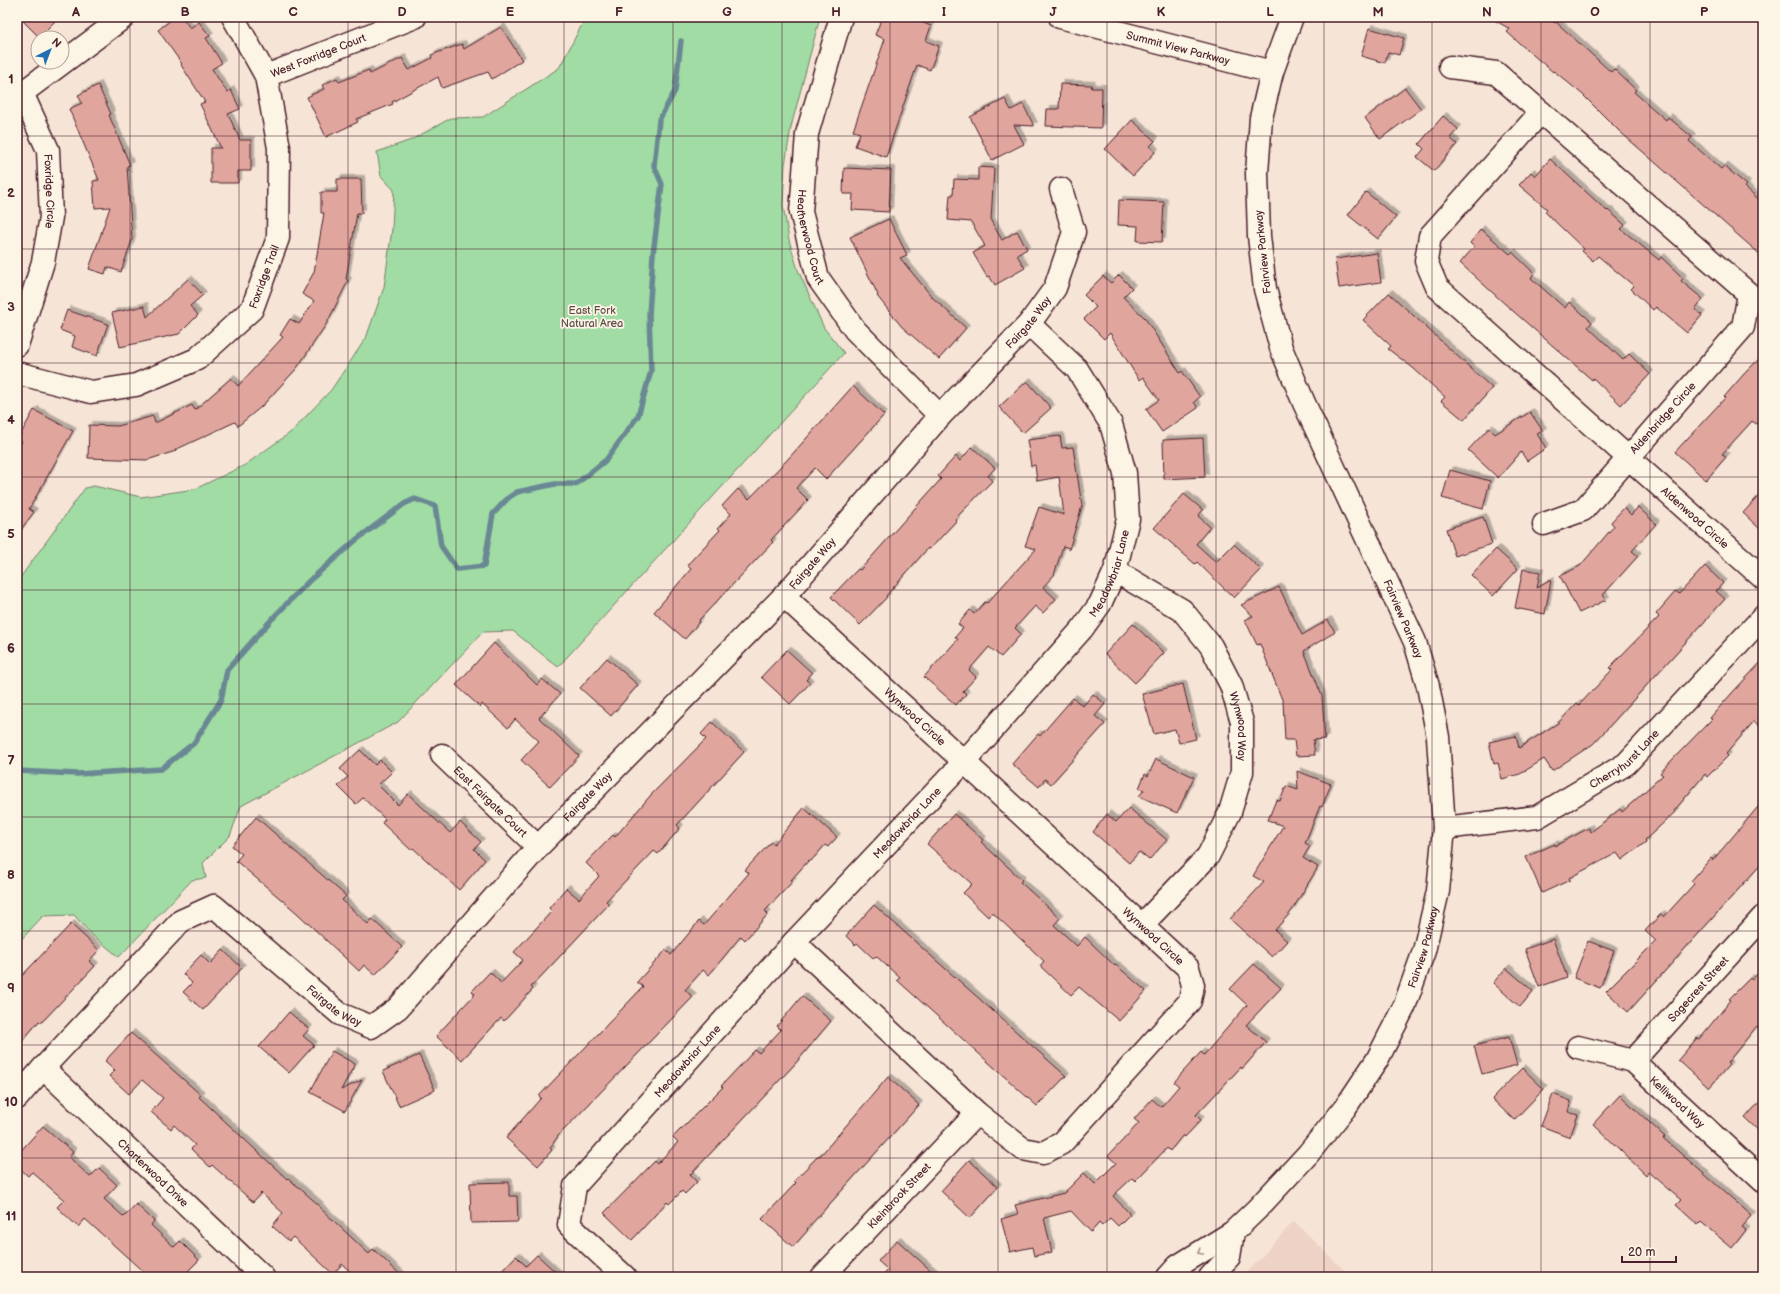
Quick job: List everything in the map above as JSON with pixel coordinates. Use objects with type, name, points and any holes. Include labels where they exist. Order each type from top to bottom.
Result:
[{"type":"street","points":[[20,90],[124,17]]},
{"type":"street","name":"Foxridge Trail","points":[[17,373],[91,392],[136,385],[197,359],[252,309],[278,238],[279,148],[266,76],[233,17]]},
{"type":"street","name":"West Foxridge Court","points":[[266,76],[415,17]]},
{"type":"street","name":"Heatherwood Court","points":[[841,17],[807,134],[801,212],[818,278],[855,330],[940,416]]},
{"type":"street","name":"Summit View Parkway","points":[[1060,17],[1272,72]]},
{"type":"street","name":"Fairview Parkway","points":[[1168,1277],[1178,1266],[1233,1232],[1308,1154],[1345,1108],[1377,1060],[1404,1006],[1424,951],[1438,891],[1444,828],[1438,737],[1428,686],[1415,642],[1304,403],[1281,348],[1265,289],[1259,236],[1257,173],[1261,118],[1272,72],[1292,17]]},
{"type":"street","name":"Aldenbridge Circle","points":[[1450,67],[1496,73],[1541,112],[1749,294],[1743,328],[1629,457],[1437,287],[1426,261],[1430,236],[1541,112]]},
{"type":"street","name":"Foxridge Circle","points":[[17,345],[42,262],[51,217],[48,150],[20,90]]},
{"type":"street","name":"Fairgate Way","points":[[17,1098],[43,1068],[181,921],[214,906],[340,1014],[372,1026],[398,1008],[538,847],[784,596],[940,416],[1029,324],[1055,288],[1074,232],[1061,189]]},
{"type":"street","name":"Meadowbriar Lane","points":[[625,1277],[569,1225],[575,1186],[794,942],[964,762],[1082,629],[1100,604],[1115,571],[1128,519],[1125,473],[1111,424],[1077,369],[1029,324]]},
{"type":"street","points":[[1544,524],[1583,510],[1629,457]]},
{"type":"street","name":"Aldenwood Circle","points":[[1629,457],[1763,578]]},
{"type":"street","name":"Wynwood Way","points":[[1115,571],[1182,610],[1211,646],[1231,685],[1242,722],[1242,772],[1227,818],[1208,856],[1142,925]]},
{"type":"street","name":"Wynwood Circle","points":[[784,596],[1188,968],[1193,985],[1190,1001],[1062,1144],[1043,1153],[1023,1149],[977,1113],[794,942]]},
{"type":"street","name":"Cherryhurst Lane","points":[[1444,828],[1537,817],[1626,764],[1763,617]]},
{"type":"street","name":"East Fairgate Court","points":[[442,755],[538,847]]},
{"type":"street","name":"Sagecrest Street","points":[[1633,1061],[1763,916]]},
{"type":"street","name":"Kelliwood Way","points":[[1578,1047],[1633,1061],[1763,1181]]},
{"type":"street","name":"Charterwood Drive","points":[[43,1068],[263,1277]]},
{"type":"street","name":"Kleinbrook Street","points":[[822,1277],[977,1113]]},
{"type":"street","points":[[1210,1277],[1229,1257],[1233,1232]]},
{"type":"shaded area","points":[[1294,1221],[1351,1277],[1243,1277]]},
{"type":"green space","name":"East Fork Natural Area","points":[[586,17],[820,17],[791,127],[785,165],[783,205],[789,240],[798,270],[824,328],[844,353],[558,667],[513,631],[483,632],[398,722],[241,806],[230,836],[203,863],[206,878],[192,880],[119,957],[92,935],[74,915],[43,916],[17,944],[17,582],[85,488],[94,486],[141,497],[195,489],[245,465],[291,432],[331,390],[366,338],[384,287],[392,229],[394,190],[381,176],[377,152],[411,140],[451,118],[483,117],[559,68]]},
{"type":"building","points":[[19,17],[59,17],[46,30],[32,30]]},
{"type":"building","points":[[175,17],[182,17],[190,28],[199,22],[210,36],[206,38],[222,63],[212,69],[227,92],[231,90],[240,109],[228,114],[240,140],[251,140],[251,171],[238,171],[238,183],[211,183],[211,148],[221,148],[200,104],[205,102],[181,65],[182,64],[158,30]]},
{"type":"building","points":[[882,17],[908,17],[931,26],[926,41],[939,46],[930,70],[917,65],[886,157],[855,146],[860,133],[853,131],[885,39],[875,35]]},
{"type":"building","points":[[1489,17],[1548,17],[1555,23],[1556,22],[1611,72],[1614,69],[1636,90],[1634,92],[1666,120],[1668,117],[1692,137],[1689,141],[1721,169],[1724,166],[1747,185],[1745,187],[1763,203],[1763,257],[1618,130],[1582,94],[1519,43],[1507,32],[1510,29]]},
{"type":"building","points":[[501,27],[522,60],[492,79],[488,72],[442,88],[438,77],[392,102],[393,104],[356,119],[358,122],[326,137],[307,97],[324,89],[322,85],[337,78],[339,82],[369,70],[370,74],[402,58],[409,70],[432,58],[431,55],[462,44],[464,49]]},
{"type":"building","points":[[1369,28],[1404,38],[1399,55],[1388,52],[1385,63],[1361,56]]},
{"type":"building","points":[[1060,84],[1092,85],[1091,88],[1102,88],[1101,128],[1046,126],[1047,109],[1059,109]]},
{"type":"building","points":[[98,85],[111,114],[109,115],[130,165],[127,166],[132,240],[121,272],[107,267],[105,274],[89,269],[110,207],[95,208],[93,181],[99,180],[69,109],[82,103],[78,95]]},
{"type":"building","points":[[1405,88],[1421,109],[1380,139],[1365,118]]},
{"type":"building","points":[[1005,99],[1011,110],[1023,104],[1034,126],[1014,125],[1024,144],[992,160],[970,117]]},
{"type":"building","points":[[1443,116],[1458,129],[1450,138],[1457,144],[1434,171],[1417,157],[1424,149],[1419,144]]},
{"type":"building","points":[[1132,120],[1155,141],[1150,146],[1155,152],[1133,176],[1105,149]]},
{"type":"building","points":[[1550,159],[1607,211],[1608,210],[1625,225],[1621,229],[1659,260],[1661,257],[1683,278],[1681,281],[1703,299],[1695,309],[1702,315],[1687,333],[1656,307],[1653,310],[1631,289],[1634,286],[1598,256],[1593,261],[1582,251],[1584,249],[1545,212],[1547,209],[1519,185],[1531,172],[1535,176]]},
{"type":"building","points":[[978,167],[994,168],[991,221],[1002,240],[1017,231],[1027,249],[1017,255],[1025,268],[995,285],[989,276],[987,277],[973,253],[985,246],[971,222],[948,220],[950,195],[953,195],[954,179],[978,180]]},
{"type":"building","points":[[844,168],[891,170],[889,212],[852,210],[853,194],[843,194]]},
{"type":"building","points":[[337,179],[361,179],[362,213],[357,213],[346,279],[348,281],[327,323],[297,368],[262,406],[238,426],[235,422],[175,450],[176,451],[147,460],[88,458],[89,425],[118,426],[153,416],[155,423],[192,405],[195,410],[231,378],[238,386],[283,337],[280,335],[290,319],[299,324],[314,301],[302,294],[314,272],[324,213],[321,213],[321,192],[337,192]]},
{"type":"building","points":[[1366,192],[1396,217],[1378,239],[1348,215]]},
{"type":"building","points":[[1119,200],[1164,202],[1162,242],[1137,241],[1138,226],[1118,225]]},
{"type":"building","points":[[889,219],[907,255],[900,258],[933,298],[966,328],[939,359],[902,327],[877,296],[878,295],[850,237]]},
{"type":"building","points":[[1481,229],[1510,254],[1512,252],[1534,273],[1531,278],[1565,308],[1569,302],[1592,322],[1588,327],[1623,360],[1629,354],[1650,374],[1621,405],[1593,378],[1592,380],[1460,263],[1474,247],[1470,243]]},
{"type":"building","points":[[1377,253],[1381,282],[1339,288],[1335,259]]},
{"type":"building","points":[[1119,275],[1132,288],[1123,297],[1145,318],[1180,373],[1182,371],[1200,397],[1194,402],[1198,408],[1162,432],[1146,409],[1159,400],[1143,377],[1139,380],[1110,333],[1104,339],[1084,319],[1096,307],[1084,295],[1103,276],[1111,283]]},
{"type":"building","points":[[188,279],[203,295],[190,306],[198,315],[179,334],[120,347],[112,313],[144,306],[147,317]]},
{"type":"building","points":[[1389,293],[1492,388],[1464,420],[1441,401],[1445,397],[1413,368],[1388,349],[1391,346],[1363,320]]},
{"type":"building","points":[[67,310],[108,324],[97,356],[72,347],[75,336],[60,330]]},
{"type":"building","points":[[1763,355],[1763,416],[1756,424],[1752,421],[1722,454],[1726,457],[1706,480],[1675,452],[1725,398],[1724,397],[1744,374]]},
{"type":"building","points":[[1027,381],[1051,408],[1023,433],[999,407]]},
{"type":"building","points":[[853,386],[884,415],[826,479],[815,468],[796,488],[808,500],[771,540],[773,542],[699,620],[700,621],[685,639],[654,612],[691,569],[687,565],[720,530],[718,528],[731,514],[722,506],[738,489],[749,499],[788,459]]},
{"type":"building","points":[[34,410],[73,431],[29,509],[34,512],[17,535],[17,450],[22,441],[18,439]]},
{"type":"building","points":[[1530,412],[1543,431],[1537,434],[1546,448],[1527,461],[1521,452],[1498,478],[1468,450],[1489,428],[1495,434]]},
{"type":"building","points":[[1060,436],[1062,448],[1073,447],[1082,506],[1069,550],[1069,548],[1063,546],[1054,575],[1043,587],[1056,599],[1043,613],[1035,606],[1015,628],[1021,634],[1001,657],[989,647],[969,670],[976,677],[963,691],[966,694],[956,705],[924,677],[958,639],[955,637],[963,628],[958,624],[970,610],[974,614],[985,602],[987,603],[1036,549],[1025,546],[1039,507],[1064,515],[1059,477],[1037,481],[1035,465],[1031,466],[1027,440]]},
{"type":"building","points":[[1203,438],[1205,477],[1164,479],[1163,440]]},
{"type":"building","points":[[972,447],[995,468],[988,476],[992,481],[955,519],[956,521],[930,549],[928,548],[886,596],[887,597],[860,625],[831,597],[858,569],[860,570],[941,479],[938,476],[956,456],[960,461]]},
{"type":"building","points":[[1450,470],[1490,481],[1483,509],[1442,498]]},
{"type":"building","points":[[1763,491],[1763,532],[1743,513]]},
{"type":"building","points":[[1184,494],[1203,510],[1198,516],[1210,527],[1196,544],[1216,562],[1234,544],[1261,570],[1234,598],[1197,562],[1195,564],[1154,528]]},
{"type":"building","points":[[1638,507],[1656,524],[1632,551],[1638,556],[1603,595],[1606,600],[1579,613],[1560,576],[1580,566],[1614,526],[1611,522],[1624,508],[1631,515]]},
{"type":"building","points":[[1483,517],[1492,544],[1455,556],[1446,529]]},
{"type":"building","points":[[1496,549],[1518,569],[1493,596],[1471,575]]},
{"type":"building","points":[[1705,566],[1723,583],[1716,591],[1725,599],[1593,744],[1552,771],[1544,759],[1520,774],[1502,779],[1498,763],[1494,764],[1489,742],[1516,736],[1519,748],[1558,723],[1577,703],[1579,705],[1612,670],[1609,668],[1659,617],[1656,614],[1676,591],[1679,594]]},
{"type":"building","points":[[1523,569],[1540,572],[1537,588],[1551,580],[1545,614],[1515,608]]},
{"type":"building","points":[[1279,587],[1302,635],[1328,620],[1335,632],[1304,651],[1322,696],[1325,739],[1313,740],[1315,755],[1296,756],[1294,740],[1285,740],[1283,702],[1260,644],[1257,645],[1245,620],[1253,616],[1241,605]]},
{"type":"building","points":[[1133,624],[1164,653],[1135,683],[1105,654]]},
{"type":"building","points":[[494,643],[537,685],[542,679],[560,694],[539,718],[579,756],[550,787],[521,760],[539,741],[515,719],[508,728],[482,704],[480,707],[456,685]]},
{"type":"building","points":[[787,650],[812,673],[806,680],[810,683],[790,704],[761,677]]},
{"type":"building","points":[[607,658],[638,685],[611,716],[580,688]]},
{"type":"building","points":[[1763,660],[1763,730],[1754,721],[1726,754],[1728,756],[1707,777],[1705,774],[1674,811],[1675,812],[1645,840],[1646,842],[1622,860],[1617,853],[1569,878],[1570,880],[1542,893],[1526,857],[1555,844],[1555,846],[1589,828],[1591,832],[1620,809],[1622,812],[1663,775],[1660,773],[1712,719],[1710,718]]},
{"type":"building","points":[[1183,684],[1196,739],[1179,743],[1175,729],[1154,734],[1142,694]]},
{"type":"building","points":[[1093,694],[1105,704],[1095,716],[1105,724],[1051,784],[1045,779],[1039,787],[1012,764],[1038,734],[1040,736],[1073,698],[1083,706]]},
{"type":"building","points":[[712,722],[744,752],[677,825],[680,828],[658,854],[654,851],[606,901],[609,904],[531,987],[533,989],[504,1021],[501,1018],[462,1060],[436,1036],[475,994],[472,991],[490,972],[501,983],[523,960],[514,952],[552,911],[549,908],[566,888],[579,899],[599,876],[586,863],[613,835],[615,837],[650,796],[706,739],[701,734]]},
{"type":"building","points":[[360,750],[375,765],[380,760],[392,772],[378,785],[398,805],[408,794],[450,833],[460,822],[481,842],[474,849],[485,860],[459,890],[413,848],[411,850],[382,823],[385,819],[363,798],[356,804],[338,786],[348,777],[340,769]]},
{"type":"building","points":[[1156,759],[1194,777],[1177,813],[1139,796],[1144,790],[1139,788],[1145,774],[1148,776]]},
{"type":"building","points":[[1297,771],[1331,784],[1305,843],[1310,846],[1303,858],[1318,867],[1291,912],[1275,930],[1287,941],[1272,957],[1230,919],[1264,882],[1253,876],[1283,826],[1268,820],[1276,800],[1280,801],[1286,786],[1298,790]]},
{"type":"building","points":[[1763,801],[1763,862],[1628,1012],[1606,991],[1656,941],[1645,931],[1661,914],[1664,917],[1694,884],[1691,881],[1711,858],[1713,860]]},
{"type":"building","points":[[804,808],[837,837],[828,847],[825,845],[791,880],[793,881],[765,911],[768,914],[745,940],[741,936],[709,975],[703,970],[685,990],[693,997],[558,1136],[550,1148],[552,1150],[538,1166],[506,1138],[541,1098],[539,1096],[643,987],[637,982],[666,950],[671,955],[699,921],[704,925],[749,873],[745,870],[771,842],[774,844]]},
{"type":"building","points":[[1129,808],[1167,840],[1149,860],[1139,852],[1129,863],[1093,832],[1107,814],[1116,822]]},
{"type":"building","points":[[954,814],[983,840],[981,842],[1022,880],[1020,882],[1060,918],[1054,925],[1077,946],[1085,937],[1115,966],[1116,965],[1146,991],[1119,1021],[1079,987],[1071,995],[1040,966],[1044,961],[992,912],[988,917],[963,893],[972,884],[927,844]]},
{"type":"building","points":[[256,817],[346,896],[342,900],[368,924],[372,919],[402,947],[375,975],[364,965],[359,971],[296,912],[236,861],[242,854],[232,846]]},
{"type":"building","points":[[874,905],[1066,1076],[1037,1106],[897,980],[900,978],[876,956],[873,958],[857,943],[855,945],[846,936]]},
{"type":"building","points":[[71,924],[99,950],[89,961],[95,966],[41,1023],[39,1021],[17,1047],[17,981]]},
{"type":"building","points":[[1553,939],[1567,977],[1539,987],[1525,949]]},
{"type":"building","points":[[1588,941],[1614,951],[1600,988],[1574,978]]},
{"type":"building","points":[[223,950],[242,968],[203,1010],[183,992],[192,983],[183,974],[201,955],[210,964]]},
{"type":"building","points":[[1254,964],[1281,988],[1246,1025],[1266,1042],[1242,1069],[1241,1067],[1196,1115],[1201,1120],[1185,1137],[1183,1135],[1170,1151],[1167,1148],[1135,1181],[1132,1178],[1113,1196],[1130,1214],[1118,1226],[1110,1218],[1102,1226],[1099,1223],[1091,1232],[1071,1211],[1044,1218],[1052,1252],[1034,1256],[1032,1247],[1010,1252],[1001,1219],[1018,1214],[1015,1205],[1064,1193],[1084,1173],[1095,1184],[1116,1163],[1108,1156],[1139,1123],[1134,1119],[1152,1099],[1161,1107],[1179,1086],[1174,1082],[1201,1052],[1204,1055],[1247,1005],[1230,989]]},
{"type":"building","points":[[1763,967],[1763,1032],[1757,1026],[1727,1063],[1729,1065],[1709,1088],[1678,1060],[1697,1038],[1699,1039],[1731,1000],[1729,999],[1750,978],[1752,980]]},
{"type":"building","points":[[1506,968],[1533,991],[1520,1007],[1493,983]]},
{"type":"building","points":[[802,996],[831,1021],[794,1065],[690,1175],[697,1182],[685,1194],[682,1191],[669,1204],[667,1202],[632,1240],[604,1213],[655,1161],[657,1164],[678,1142],[673,1137],[723,1087],[721,1086],[755,1050],[759,1053],[781,1030],[777,1026]]},
{"type":"building","points":[[289,1012],[309,1029],[303,1036],[314,1045],[289,1073],[259,1047]]},
{"type":"building","points":[[131,1033],[201,1095],[199,1097],[287,1179],[288,1178],[320,1206],[319,1207],[369,1254],[373,1249],[403,1277],[356,1277],[342,1264],[333,1274],[293,1237],[289,1241],[272,1226],[283,1213],[261,1193],[253,1202],[212,1165],[210,1167],[191,1149],[195,1145],[174,1125],[171,1129],[151,1112],[163,1098],[142,1080],[129,1094],[109,1076],[115,1070],[105,1061]]},
{"type":"building","points":[[1509,1037],[1517,1065],[1482,1074],[1474,1046]]},
{"type":"building","points":[[332,1051],[355,1064],[341,1090],[362,1080],[345,1111],[310,1092]]},
{"type":"building","points":[[419,1055],[435,1090],[399,1106],[383,1071]]},
{"type":"building","points":[[1522,1068],[1544,1089],[1514,1120],[1492,1099]]},
{"type":"building","points":[[888,1077],[919,1105],[807,1229],[808,1230],[793,1247],[762,1219],[796,1183],[794,1181],[819,1155],[820,1156]]},
{"type":"building","points":[[1553,1094],[1571,1101],[1568,1112],[1578,1115],[1570,1137],[1541,1126]]},
{"type":"building","points":[[1620,1095],[1665,1137],[1663,1138],[1751,1215],[1741,1226],[1746,1230],[1732,1248],[1701,1222],[1698,1225],[1676,1205],[1681,1200],[1648,1172],[1646,1175],[1593,1124]]},
{"type":"building","points":[[1763,1098],[1763,1135],[1745,1118]]},
{"type":"building","points":[[43,1126],[73,1152],[69,1157],[90,1177],[99,1168],[117,1185],[104,1199],[124,1217],[136,1204],[154,1221],[151,1225],[174,1247],[180,1241],[199,1260],[182,1277],[149,1277],[85,1219],[78,1227],[57,1207],[64,1200],[32,1172],[28,1176],[17,1166],[17,1155]]},
{"type":"building","points":[[969,1160],[998,1187],[970,1218],[941,1191]]},
{"type":"building","points":[[509,1182],[509,1196],[517,1196],[518,1222],[471,1223],[470,1183]]},
{"type":"building","points":[[897,1240],[938,1277],[882,1277],[888,1270],[878,1261]]},
{"type":"building","points":[[537,1255],[561,1277],[496,1277],[516,1256],[526,1266]]},
{"type":"waterway","points":[[17,771],[77,774],[161,769],[194,743],[221,700],[227,670],[272,619],[309,581],[356,540],[404,504],[415,499],[435,506],[441,546],[457,569],[484,566],[493,514],[508,498],[517,492],[555,484],[576,484],[606,460],[638,416],[651,371],[649,315],[653,254],[662,184],[654,166],[659,120],[675,91],[681,41]]}]
